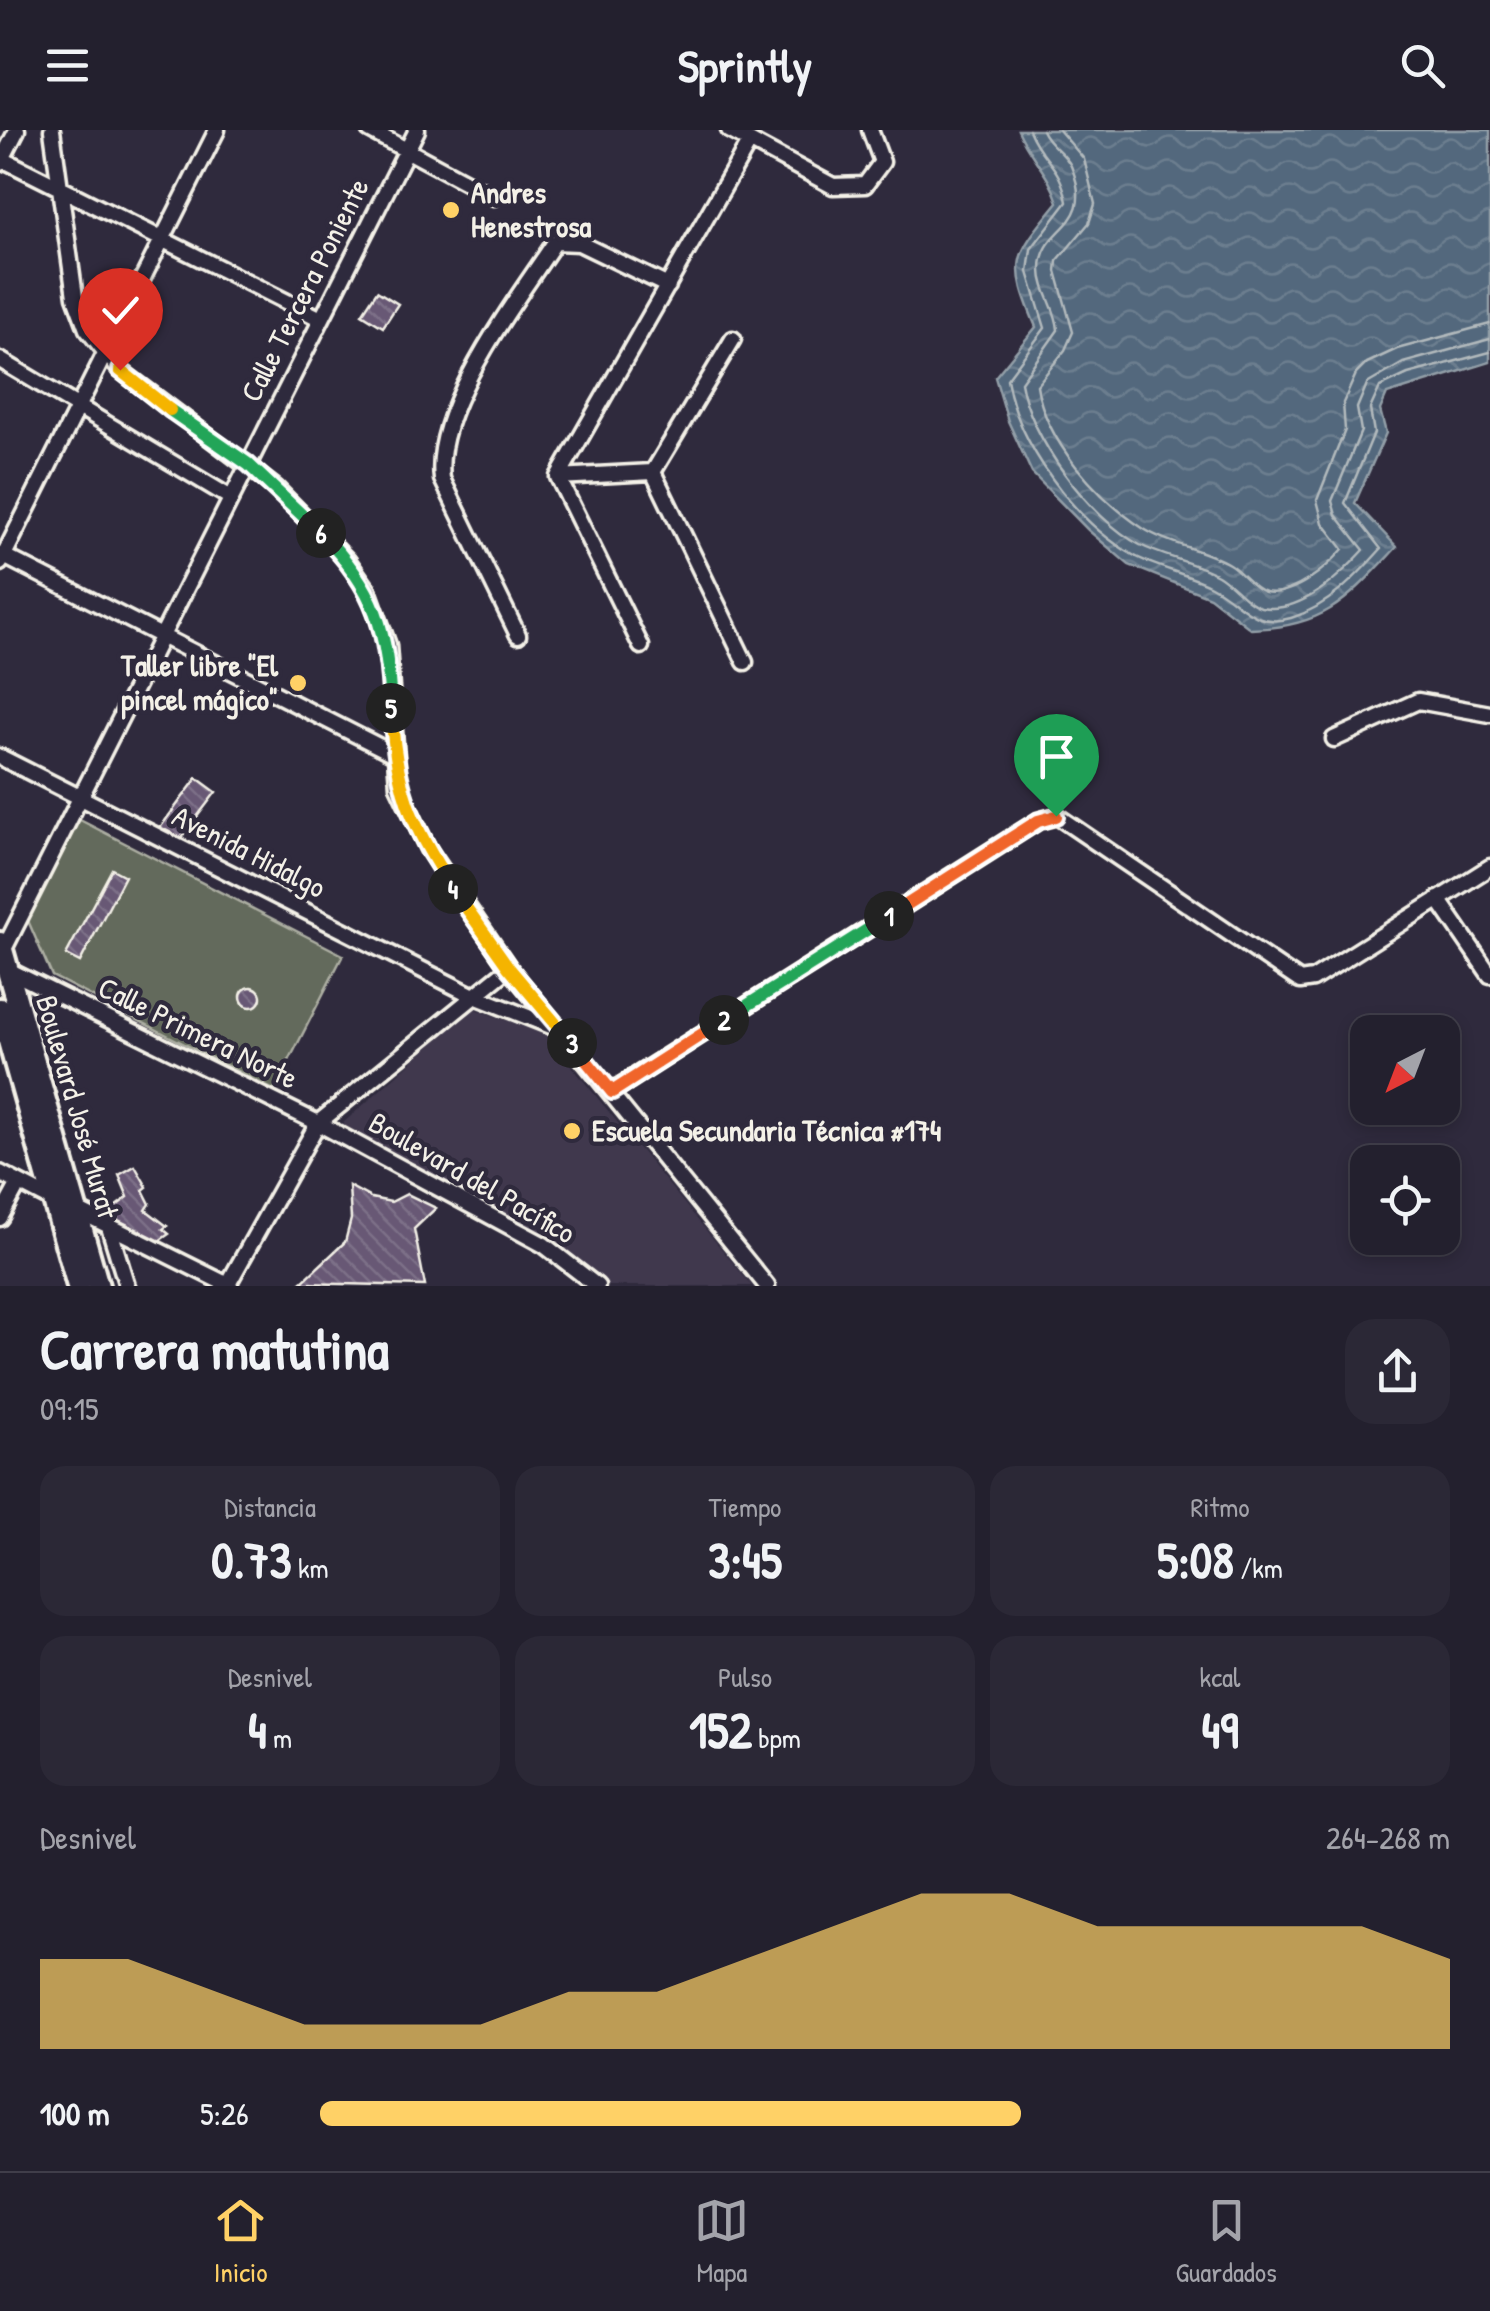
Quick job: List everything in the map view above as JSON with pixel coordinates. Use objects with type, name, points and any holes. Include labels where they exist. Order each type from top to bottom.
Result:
[{"type":"highway","name":"Boulevard José Murat","points":[[2,957],[98,1286]]},
{"type":"highway","name":"Boulevard José Murat","points":[[0,1008],[78,1286]]},
{"type":"street","points":[[16,130],[1,160],[322,319]]},
{"type":"street","points":[[52,130],[75,297],[87,329],[104,353],[152,397],[248,464],[347,560],[368,590],[388,645],[398,786],[411,818],[509,968],[767,1286]]},
{"type":"street","points":[[216,130],[1,558],[394,754]]},
{"type":"street","points":[[368,130],[494,197]]},
{"type":"street","name":"Calle Tercera Poniente","points":[[2,957],[417,130]]},
{"type":"street","points":[[729,130],[842,189],[866,185],[882,162],[870,130]]},
{"type":"street","points":[[558,477],[750,141]]},
{"type":"street","points":[[518,635],[442,479],[439,455],[448,428],[485,347],[554,242],[579,243],[668,286]]},
{"type":"street","points":[[653,472],[733,339]]},
{"type":"street","points":[[0,360],[231,498]]},
{"type":"street","points":[[558,477],[653,472]]},
{"type":"street","points":[[653,472],[745,662]]},
{"type":"street","points":[[558,477],[641,646]]},
{"type":"street","points":[[1334,739],[1418,701],[1490,714]]},
{"type":"street","name":"Avenida Hidalgo","points":[[0,757],[472,995],[561,1030]]},
{"type":"street","points":[[612,1092],[1038,821],[1056,816],[1300,981],[1312,979],[1490,866]]},
{"type":"street","points":[[1438,899],[1490,975]]},
{"type":"street","name":"Calle Primera Norte","points":[[2,957],[318,1123]]},
{"type":"street","points":[[75,1208],[228,1286],[318,1123],[509,968]]},
{"type":"street","name":"Boulevard del Pacífico","points":[[318,1123],[544,1245],[597,1286]]},
{"type":"street","points":[[0,1174],[54,1201]]},
{"type":"street","points":[[0,1218],[19,1183]]},
{"type":"street","points":[[109,1227],[126,1286]]},
{"type":"shaded area","points":[[472,1008],[545,1034],[752,1286],[608,1286],[543,1234],[342,1124]]},
{"type":"green space","points":[[76,818],[343,955],[274,1090],[52,976],[26,916]]},
{"type":"water","points":[[1018,130],[1490,130],[1490,362],[1387,394],[1380,410],[1386,433],[1355,503],[1397,547],[1334,607],[1299,623],[1251,629],[1210,597],[1129,565],[1032,473],[1008,421],[995,377],[1036,327],[1021,287],[1020,260],[1032,235],[1058,202]]},
{"type":"building","points":[[377,291],[398,304],[383,327],[362,314]]},
{"type":"building","points":[[197,778],[216,792],[177,843],[159,829]]},
{"type":"building","points":[[112,869],[125,876],[80,962],[66,955]]},
{"type":"building","points":[[251,987],[261,997],[251,1007],[241,997]]},
{"type":"building","points":[[135,1166],[147,1187],[143,1190],[150,1204],[146,1210],[167,1226],[163,1229],[169,1234],[153,1245],[117,1227],[111,1210],[128,1197],[119,1175]]},
{"type":"building","points":[[349,1186],[371,1198],[391,1202],[407,1194],[436,1208],[414,1229],[425,1286],[301,1283],[345,1242],[351,1219]]},
{"type":"place","name":"Andres Henestrosa","points":[[451,210]]},
{"type":"place","name":"Taller libre \"El pincel mágico\"","points":[[298,683]]},
{"type":"place","name":"Escuela Secundaria Técnica #174","points":[[572,1131]]},
{"type":"route","points":[[120,370],[276,488],[347,560],[368,590],[388,645],[398,786],[411,818],[452,887],[509,968],[612,1092],[1038,821],[1056,816]]}]
